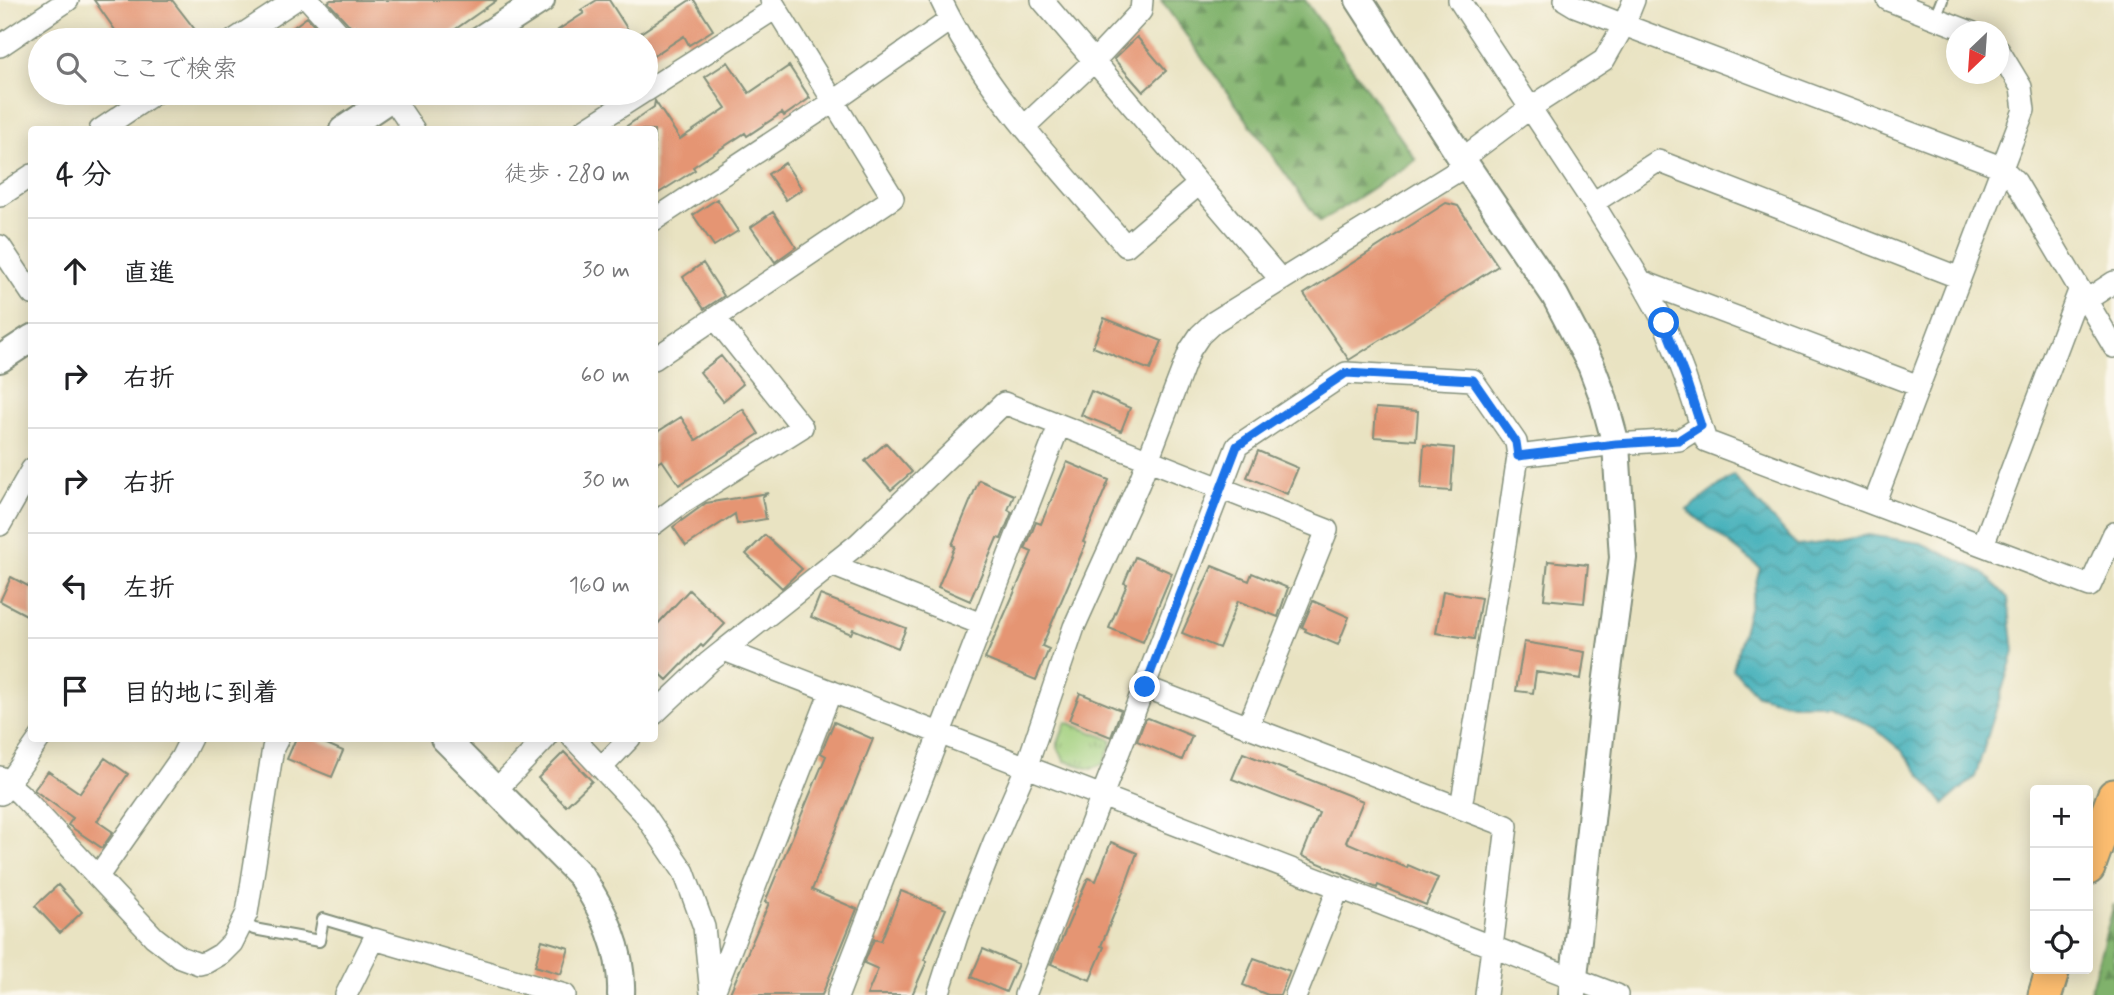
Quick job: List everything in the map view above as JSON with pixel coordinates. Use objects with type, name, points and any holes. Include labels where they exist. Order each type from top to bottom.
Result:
[{"type":"highway","points":[[2093,854],[2114,796]]},
{"type":"highway","points":[[2045,995],[2051,974]]},
{"type":"street","points":[[0,46],[68,0]]},
{"type":"street","points":[[252,28],[295,0]]},
{"type":"street","points":[[309,0],[334,28]]},
{"type":"street","points":[[498,28],[541,0]]},
{"type":"street","points":[[941,0],[963,43],[1024,127],[1126,246],[1199,184]]},
{"type":"street","points":[[1042,0],[1281,280]]},
{"type":"street","points":[[1024,127],[1094,61],[1141,11],[1142,0]]},
{"type":"street","points":[[1359,0],[1464,162],[1539,271],[1571,325],[1591,365],[1616,444],[1623,558],[1605,692],[1573,986]]},
{"type":"street","points":[[1459,0],[1593,203],[1641,281],[1664,323],[1706,441],[2090,586],[2114,533]]},
{"type":"street","points":[[1565,0],[1624,25],[2001,167],[2016,182],[2114,347]]},
{"type":"street","points":[[938,995],[957,936],[1027,768],[1074,627],[1139,483],[1182,367],[1200,335],[1214,322],[1464,162],[1530,108],[1604,60],[1624,25],[1634,0]]},
{"type":"street","points":[[1888,0],[1938,9],[1955,21]]},
{"type":"street","points":[[658,83],[774,4],[893,198],[658,356]]},
{"type":"street","points":[[658,217],[833,102],[950,20]]},
{"type":"street","points":[[1874,505],[2024,110],[2021,87],[2009,67]]},
{"type":"street","points":[[106,126],[137,105]]},
{"type":"street","points":[[348,126],[377,105]]},
{"type":"street","points":[[399,105],[412,126]]},
{"type":"street","points":[[590,126],[623,105]]},
{"type":"street","points":[[1593,203],[1658,161],[1960,278]]},
{"type":"street","points":[[0,196],[28,178]]},
{"type":"street","points":[[4,260],[28,289]]},
{"type":"street","points":[[1641,281],[1919,386]]},
{"type":"street","points":[[1983,545],[2082,296],[2114,282]]},
{"type":"street","points":[[658,521],[683,502],[802,427],[715,318]]},
{"type":"street","points":[[0,359],[28,341]]},
{"type":"street","points":[[1025,995],[1237,446],[1346,373],[1473,380],[1516,442],[1518,456],[1505,544],[1461,807]]},
{"type":"street","points":[[658,710],[709,662],[858,544],[1004,403],[1327,530],[1248,727]]},
{"type":"street","points":[[838,995],[1059,426]]},
{"type":"street","points":[[1518,456],[1616,444],[1679,440],[1701,426]]},
{"type":"street","points":[[0,525],[28,476]]},
{"type":"street","points":[[832,565],[981,624]]},
{"type":"street","points":[[724,650],[1492,946],[1573,986],[1617,995]]},
{"type":"street","points":[[1145,687],[1507,826],[1486,995]]},
{"type":"street","points":[[712,995],[831,691]]},
{"type":"street","points":[[37,742],[3,786],[98,876],[154,937],[180,957],[199,964],[221,954],[232,943],[247,913],[276,742]]},
{"type":"street","points":[[98,876],[181,758],[189,742]]},
{"type":"street","points":[[448,742],[564,858],[593,894],[611,930],[618,953],[621,995]]},
{"type":"street","points":[[496,790],[542,742]]},
{"type":"street","points":[[577,742],[643,812],[684,872],[704,927],[712,995]]},
{"type":"street","points":[[601,768],[626,742]]},
{"type":"street","points":[[1298,994],[1339,887]]},
{"type":"street","points":[[346,995],[374,939],[565,995]]},
{"type":"lane","points":[[243,923],[254,929],[319,940],[323,919],[367,932],[374,939]]},
{"type":"green space","points":[[1161,0],[1305,0],[1416,160],[1320,222]]},
{"type":"green space","points":[[1066,722],[1112,740],[1104,763],[1091,769],[1065,761],[1057,746]]},
{"type":"green space","points":[[2114,904],[2114,995],[2089,995]]},
{"type":"water","points":[[1733,475],[1797,546],[1868,535],[1921,543],[1983,572],[2008,598],[2014,652],[1975,777],[1944,804],[1902,751],[1874,728],[1829,704],[1792,704],[1757,695],[1733,669],[1760,568],[1687,510]]},
{"type":"building","points":[[94,0],[172,0],[194,28],[114,28]]},
{"type":"building","points":[[497,0],[457,28],[352,28],[328,2]]},
{"type":"building","points":[[597,0],[609,0],[627,28],[561,28],[584,13],[581,10]]},
{"type":"building","points":[[694,0],[713,30],[689,45],[684,36],[658,53],[658,28],[648,28]]},
{"type":"building","points":[[307,17],[317,28],[292,28]]},
{"type":"building","points":[[1137,37],[1166,71],[1143,92],[1114,59]]},
{"type":"building","points":[[728,62],[749,93],[789,66],[810,98],[747,136],[745,133],[658,193],[658,126],[627,126],[658,105],[680,139],[726,108],[705,77]]},
{"type":"building","points":[[785,163],[802,189],[786,200],[768,174]]},
{"type":"building","points":[[717,199],[738,231],[714,246],[693,215]]},
{"type":"building","points":[[1446,203],[1458,206],[1498,266],[1349,360],[1304,294]]},
{"type":"building","points":[[773,212],[796,247],[775,262],[751,227]]},
{"type":"building","points":[[703,263],[724,296],[704,309],[683,277]]},
{"type":"building","points":[[1104,318],[1162,341],[1150,370],[1093,347]]},
{"type":"building","points":[[721,356],[743,384],[723,401],[700,372]]},
{"type":"building","points":[[1091,391],[1130,408],[1121,431],[1081,415]]},
{"type":"building","points":[[1376,408],[1418,411],[1416,440],[1374,437]]},
{"type":"building","points":[[743,409],[759,434],[679,485],[662,460],[658,462],[658,431],[681,417],[696,440]]},
{"type":"building","points":[[886,443],[912,472],[891,490],[865,461]]},
{"type":"building","points":[[1424,445],[1454,448],[1451,491],[1421,489]]},
{"type":"building","points":[[1258,451],[1298,468],[1287,494],[1247,477]]},
{"type":"building","points":[[1067,462],[1109,480],[1083,542],[1086,543],[1042,646],[1049,649],[1036,680],[985,659],[1032,552],[1025,549],[1036,522],[1041,524]]},
{"type":"building","points":[[979,480],[1014,495],[1008,510],[1012,512],[1001,539],[997,538],[970,601],[938,587]]},
{"type":"building","points":[[768,493],[762,497],[766,519],[737,524],[735,514],[686,546],[673,527],[706,503]]},
{"type":"building","points":[[765,535],[802,569],[782,588],[746,554]]},
{"type":"building","points":[[1135,557],[1172,573],[1143,642],[1109,628]]},
{"type":"building","points":[[1548,561],[1588,565],[1584,603],[1544,599]]},
{"type":"building","points":[[1212,566],[1249,581],[1252,573],[1288,588],[1278,617],[1238,601],[1219,648],[1182,633]]},
{"type":"building","points":[[11,577],[28,586],[28,616],[0,601]]},
{"type":"building","points":[[689,590],[725,624],[667,680],[658,672],[658,624]]},
{"type":"building","points":[[1443,591],[1481,598],[1474,639],[1436,633]]},
{"type":"building","points":[[820,595],[906,628],[898,648],[853,629],[851,634],[811,617]]},
{"type":"building","points":[[1313,601],[1349,617],[1338,645],[1305,631],[1302,627]]},
{"type":"building","points":[[1524,642],[1585,652],[1581,679],[1536,672],[1533,693],[1516,691]]},
{"type":"building","points":[[1080,693],[1121,710],[1111,737],[1069,720]]},
{"type":"building","points":[[1148,718],[1192,736],[1182,760],[1137,741]]},
{"type":"building","points":[[834,722],[873,739],[812,890],[857,909],[822,995],[729,995],[769,903],[765,902],[826,756],[821,753]]},
{"type":"building","points":[[294,742],[322,742],[343,751],[332,777],[287,759]]},
{"type":"building","points":[[564,752],[592,781],[566,806],[538,778]]},
{"type":"building","points":[[1243,753],[1363,801],[1346,842],[1438,878],[1426,905],[1378,885],[1377,888],[1302,856],[1319,813],[1232,779]]},
{"type":"building","points":[[105,758],[128,774],[97,821],[113,832],[102,848],[68,825],[73,818],[34,790],[48,771],[80,793]]},
{"type":"building","points":[[1111,842],[1137,853],[1090,980],[1051,964],[1088,878],[1096,881]]},
{"type":"building","points":[[58,885],[82,912],[60,933],[35,906]]},
{"type":"building","points":[[901,891],[946,909],[912,995],[867,995],[878,969],[864,963],[874,939],[881,941]]},
{"type":"building","points":[[542,940],[569,948],[561,974],[535,966]]},
{"type":"building","points":[[983,949],[1018,964],[1006,992],[971,977]]},
{"type":"building","points":[[1254,958],[1290,971],[1280,995],[1268,995],[1243,985]]},
{"type":"route","points":[[1145,687],[1237,446],[1346,373],[1473,380],[1516,442],[1518,456],[1616,444],[1679,440],[1701,426],[1664,323]]}]
